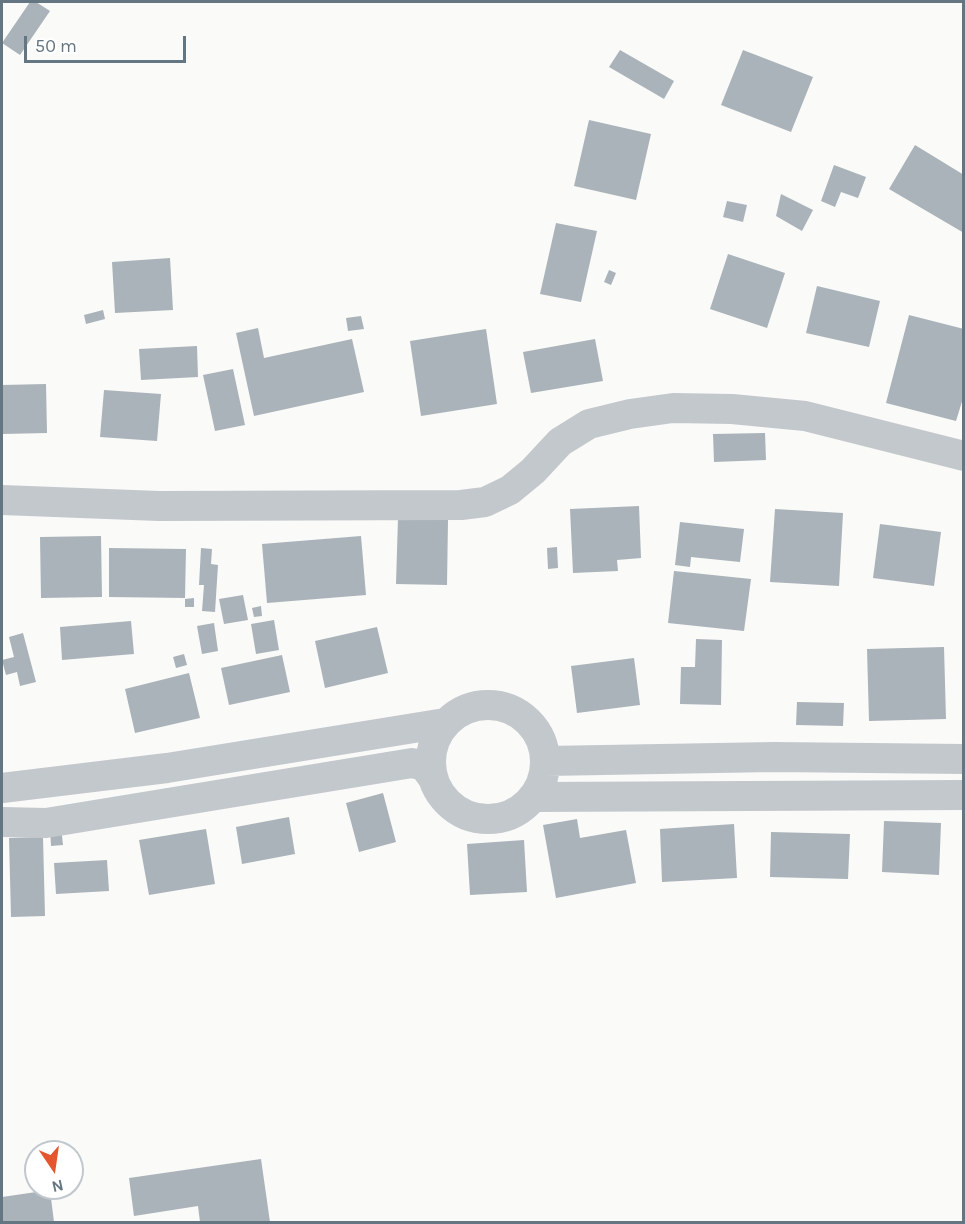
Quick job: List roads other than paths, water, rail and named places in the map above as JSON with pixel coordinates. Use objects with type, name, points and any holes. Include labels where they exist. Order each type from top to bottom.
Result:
[{"type":"street","points":[[2,500],[170,506],[461,505],[486,501],[510,490],[533,471],[560,442],[589,424],[630,414],[673,408],[732,409],[805,416],[963,456]]},
{"type":"street","points":[[2,822],[46,822],[412,763],[424,766],[440,793],[452,807],[467,815],[485,819],[503,817],[520,810],[533,797],[543,780],[546,761],[542,741],[532,724],[516,712],[498,705],[479,705],[460,712],[445,723],[435,739],[430,758],[432,777]]},
{"type":"street","points":[[2,788],[167,768],[445,723]]},
{"type":"street","points":[[546,761],[774,757],[963,759]]},
{"type":"street","points":[[774,757],[775,796]]},
{"type":"street","points":[[727,758],[728,796]]},
{"type":"street","points":[[933,794],[934,759]]},
{"type":"street","points":[[207,761],[211,795]]},
{"type":"street","points":[[167,768],[172,802]]},
{"type":"street","points":[[533,797],[963,795]]}]
